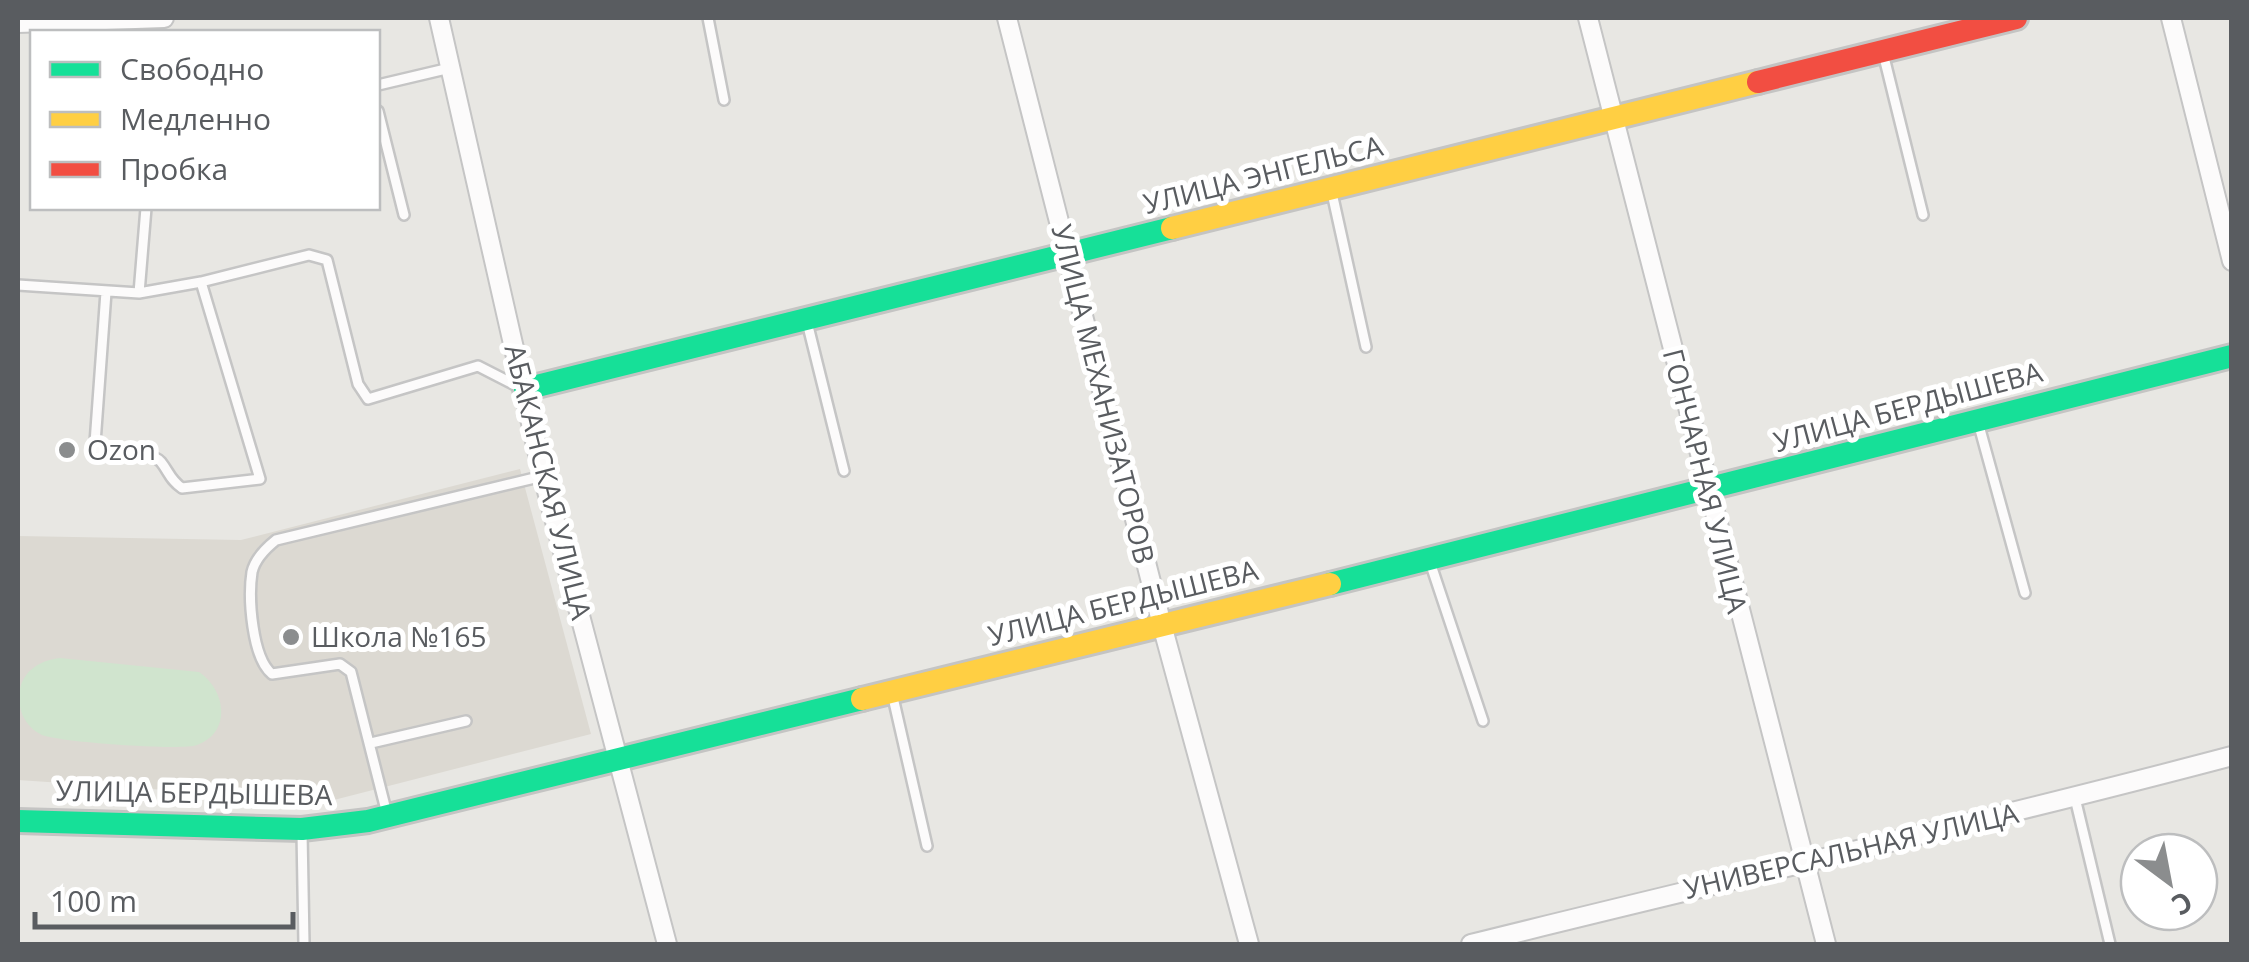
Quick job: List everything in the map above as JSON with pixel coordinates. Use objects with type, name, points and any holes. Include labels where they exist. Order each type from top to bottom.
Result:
[{"type":"street","points":[[18,23],[164,18]]},
{"type":"street","name":"АБАКАНСКАЯ УЛИЦА","points":[[438,18],[543,476],[667,944]]},
{"type":"street","name":"УЛИЦА МЕХАНИЗАТОРОВ","points":[[1007,18],[1162,625],[1249,944]]},
{"type":"street","name":"ГОНЧАРНАЯ УЛИЦА","points":[[1588,18],[1826,944]]},
{"type":"street","name":"УЛИЦА ЭНГЕЛЬСА","points":[[524,390],[2016,18]]},
{"type":"street","points":[[2171,18],[2232,262]]},
{"type":"street","name":"УЛИЦА БЕРДЫШЕВА","points":[[18,821],[302,829],[388,816],[1707,491],[2232,356]]},
{"type":"street","name":"УНИВЕРСАЛЬНАЯ УЛИЦА","points":[[1471,944],[1522,938],[1804,861],[2075,798],[2232,756]]},
{"type":"lane","points":[[708,18],[724,100]]},
{"type":"lane","points":[[1883,50],[1922,215]]},
{"type":"lane","points":[[380,86],[450,68]]},
{"type":"lane","points":[[380,118],[404,215]]},
{"type":"lane","points":[[1331,188],[1366,346]]},
{"type":"lane","points":[[140,293],[146,210]]},
{"type":"lane","points":[[18,284],[140,293],[309,254],[326,260],[358,384],[368,398],[478,366],[524,390]]},
{"type":"lane","points":[[106,292],[95,443],[102,453],[160,460],[170,480],[182,488],[260,479],[201,282]]},
{"type":"lane","points":[[806,320],[844,471]]},
{"type":"lane","points":[[1978,419],[2025,592]]},
{"type":"lane","points":[[388,816],[351,672],[340,664],[272,674],[264,668],[255,650],[252,570],[264,548],[276,540],[543,476]]},
{"type":"lane","points":[[1430,560],[1484,720]]},
{"type":"lane","points":[[891,690],[926,846]]},
{"type":"lane","points":[[371,743],[466,721]]},
{"type":"lane","points":[[2075,798],[2110,944]]},
{"type":"lane","points":[[302,829],[304,944]]},
{"type":"shaded area","name":"Школа №165","points":[[520,469],[591,734],[330,801],[18,780],[18,536],[241,540]]},
{"type":"green space","points":[[60,658],[199,672],[208,679],[219,699],[220,721],[216,731],[197,745],[186,747],[120,745],[42,735],[23,716],[20,689],[34,667]]},
{"type":"traffic: fast","points":[[525,389],[1172,228]]},
{"type":"traffic: fast","points":[[1330,584],[2232,356]]},
{"type":"traffic: fast","points":[[18,821],[302,829],[368,821],[862,699]]},
{"type":"traffic: slow","points":[[1172,228],[1758,82]]},
{"type":"traffic: slow","points":[[862,699],[1330,584]]},
{"type":"traffic: jam","points":[[1758,82],[2016,18]]},
{"type":"place","name":"Ozon","points":[[67,450]]},
{"type":"place","name":"Школа №165","points":[[291,637]]}]
